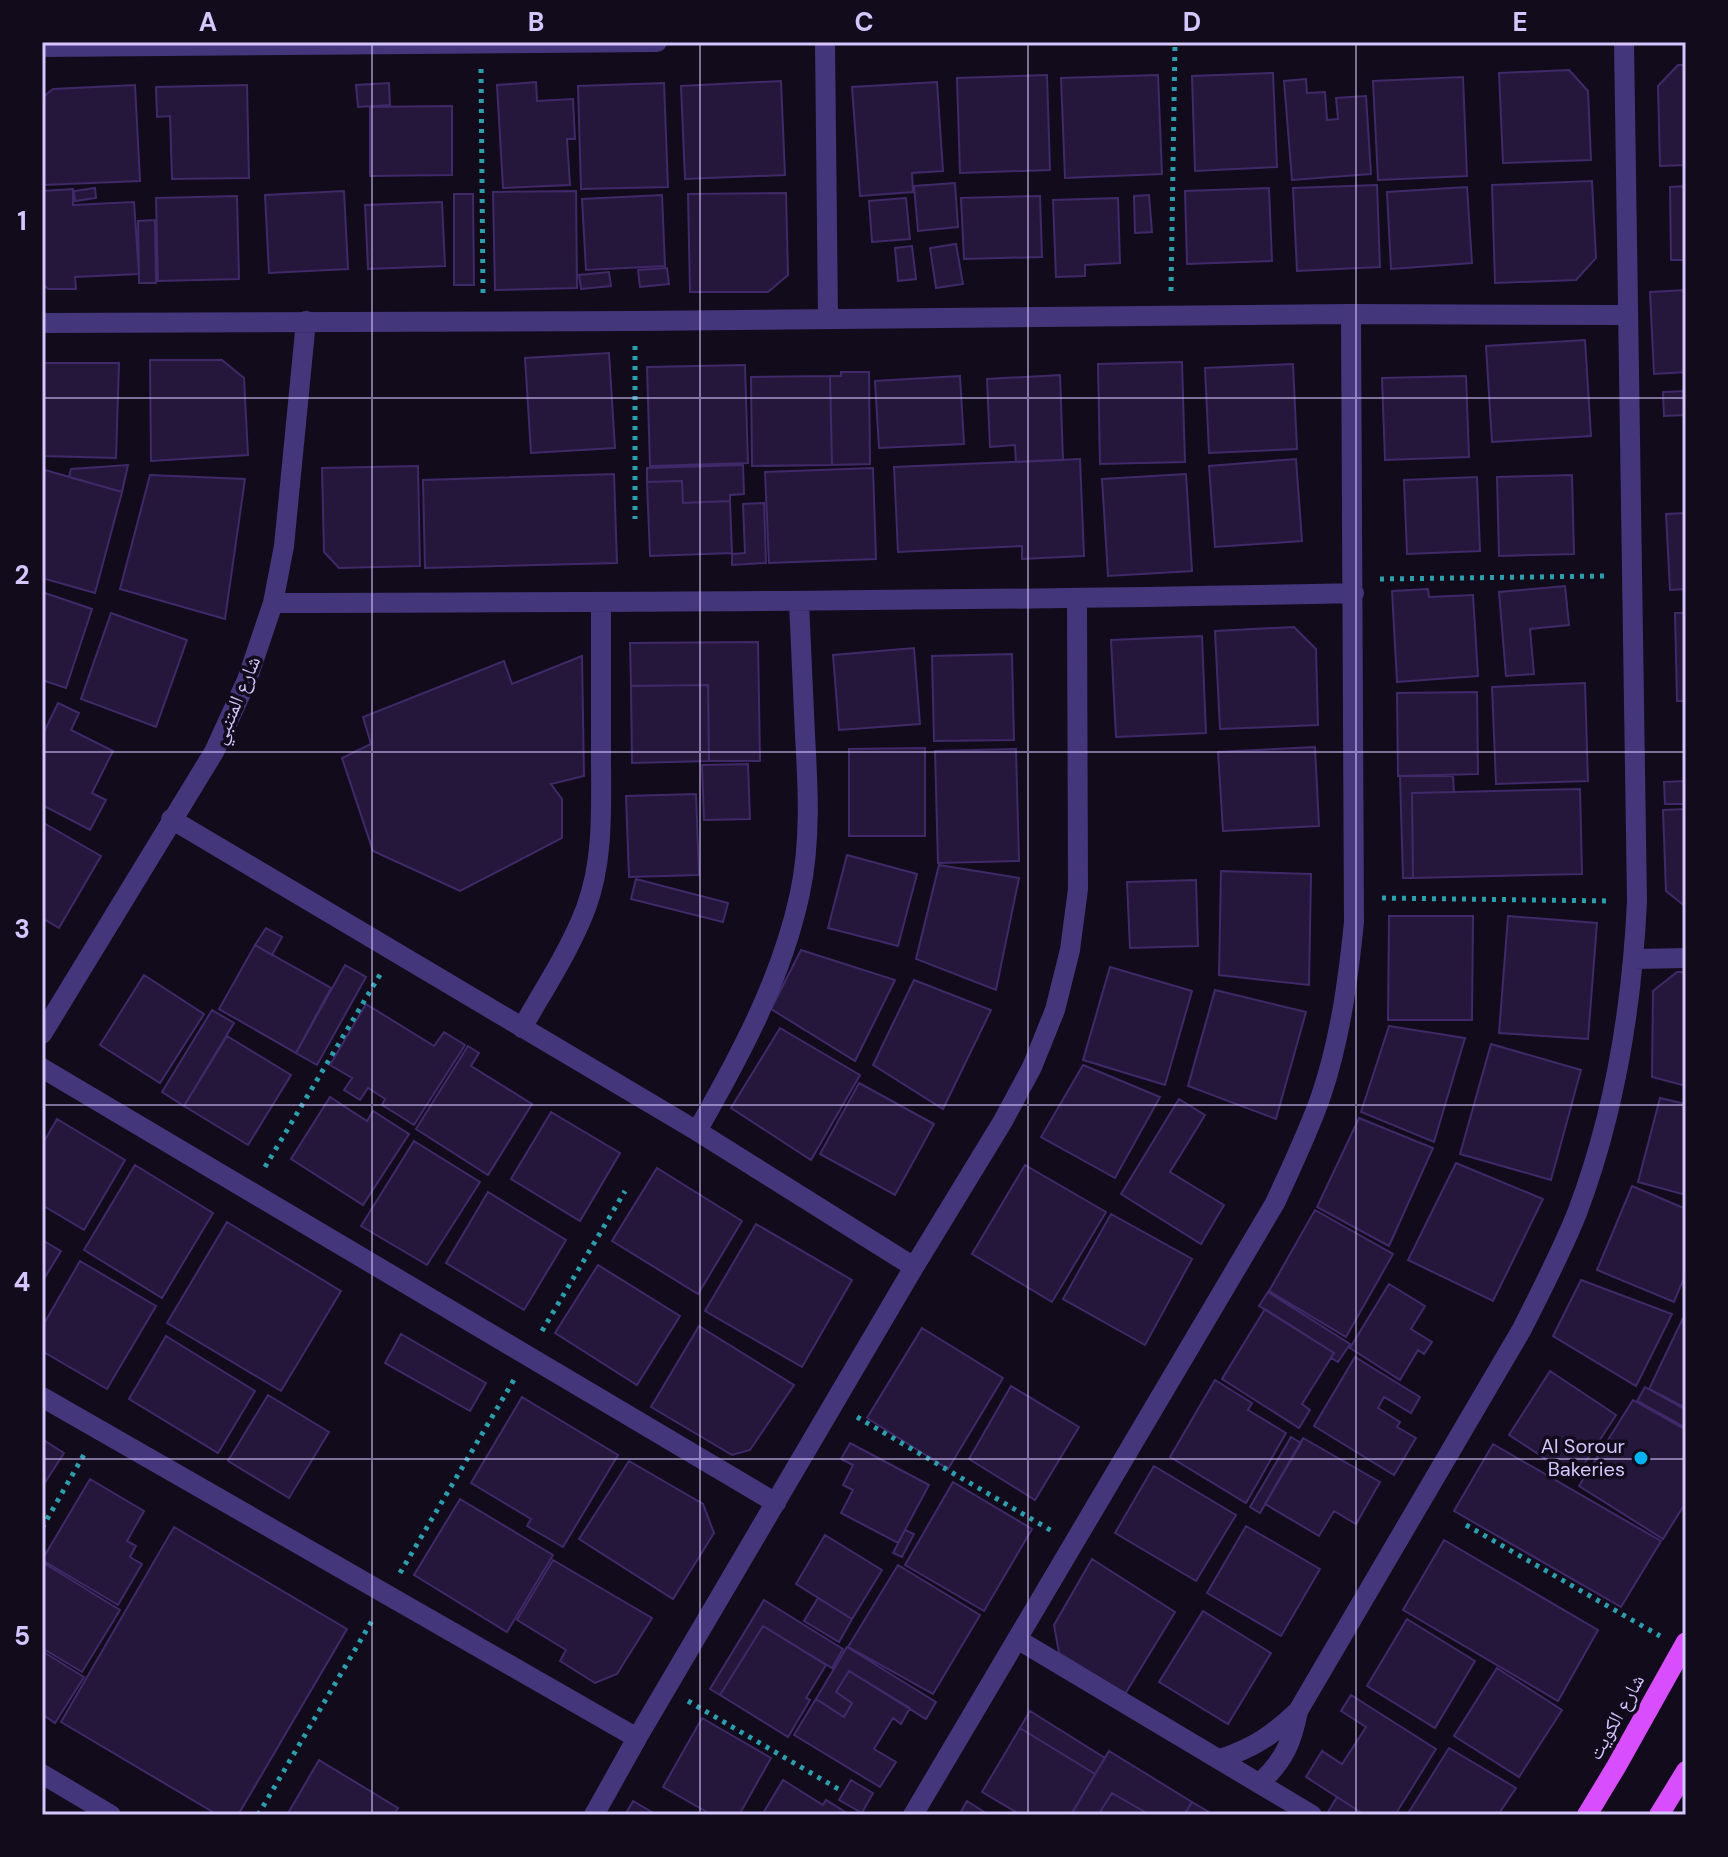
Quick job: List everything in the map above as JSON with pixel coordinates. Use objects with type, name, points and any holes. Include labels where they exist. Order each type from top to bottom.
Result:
[{"type":"main road","name":"شارع الكويت","points":[[1587,1815],[1684,1645]]},
{"type":"main road","points":[[1600,1815],[1616,1767]]},
{"type":"main road","points":[[1659,1815],[1686,1771]]},
{"type":"street","points":[[42,47],[657,42]]},
{"type":"street","points":[[825,42],[828,319]]},
{"type":"street","points":[[1220,1759],[1263,1741],[1298,1711],[1522,1329],[1577,1213],[1598,1151],[1619,1062],[1634,959],[1637,901],[1624,42]]},
{"type":"street","points":[[913,1815],[1275,1203],[1321,1095],[1337,1038],[1348,981],[1355,898],[1351,314]]},
{"type":"street","points":[[42,323],[1627,315]]},
{"type":"street","name":"شارع المتنبي","points":[[42,1034],[214,752],[247,680],[273,603],[284,546],[306,321]]},
{"type":"street","points":[[273,603],[1077,599],[1354,586]]},
{"type":"street","points":[[594,1815],[914,1267],[1003,1121],[1032,1067],[1055,1010],[1070,950],[1078,889],[1077,599]]},
{"type":"street","points":[[522,1028],[571,941],[586,909],[595,875],[601,805],[601,602]]},
{"type":"street","points":[[697,1131],[735,1064],[766,998],[786,946],[800,891],[807,835],[807,778],[799,602]]},
{"type":"street","points":[[171,819],[697,1131],[914,1267]]},
{"type":"street","points":[[1634,959],[1686,958]]},
{"type":"street","points":[[42,1068],[776,1503]]},
{"type":"street","points":[[42,1397],[637,1738]]},
{"type":"street","points":[[1017,1639],[1312,1815]]},
{"type":"street","points":[[1260,1783],[1287,1751],[1298,1711]]},
{"type":"street","points":[[42,1774],[111,1815]]},
{"type":"path","points":[[1170,316],[1175,42]]},
{"type":"path","points":[[481,43],[483,321]]},
{"type":"path","points":[[635,321],[635,519]]},
{"type":"path","points":[[1354,586],[1631,576]]},
{"type":"path","points":[[1355,898],[1637,901]]},
{"type":"path","points":[[251,1192],[394,952]]},
{"type":"path","points":[[258,1815],[625,1191]]},
{"type":"path","points":[[834,1404],[1073,1544]]},
{"type":"path","points":[[42,1528],[99,1429]]},
{"type":"path","points":[[1466,1525],[1684,1645]]},
{"type":"path","points":[[666,1688],[840,1790]]},
{"type":"building","points":[[1678,65],[1686,65],[1686,165],[1660,166],[1658,86]]},
{"type":"building","points":[[1569,70],[1588,91],[1591,160],[1503,163],[1499,73]]},
{"type":"building","points":[[1273,73],[1277,167],[1195,171],[1192,76]]},
{"type":"building","points":[[1047,75],[1050,170],[960,173],[957,78]]},
{"type":"building","points":[[1158,75],[1162,174],[1065,178],[1061,78]]},
{"type":"building","points":[[1463,77],[1467,176],[1378,180],[1373,81]]},
{"type":"building","points":[[1306,79],[1307,93],[1325,92],[1327,120],[1338,119],[1336,98],[1366,96],[1371,174],[1292,180],[1284,81]]},
{"type":"building","points":[[781,81],[785,175],[685,179],[681,86]]},
{"type":"building","points":[[536,82],[537,101],[573,99],[575,139],[567,139],[570,185],[503,188],[497,85]]},
{"type":"building","points":[[937,82],[943,171],[912,173],[913,192],[860,196],[852,87]]},
{"type":"building","points":[[389,83],[390,105],[358,107],[356,85]]},
{"type":"building","points":[[664,83],[668,187],[581,189],[578,86]]},
{"type":"building","points":[[135,85],[140,181],[42,185],[42,98],[53,89]]},
{"type":"building","points":[[247,85],[249,178],[172,179],[170,116],[157,117],[156,87]]},
{"type":"building","points":[[452,106],[452,175],[370,176],[370,107]]},
{"type":"building","points":[[1592,181],[1596,258],[1576,280],[1495,283],[1492,185]]},
{"type":"building","points":[[955,183],[958,227],[918,231],[914,186]]},
{"type":"building","points":[[1377,185],[1380,267],[1297,271],[1293,188]]},
{"type":"building","points":[[1686,186],[1686,260],[1671,260],[1670,187]]},
{"type":"building","points":[[1467,187],[1472,263],[1391,269],[1387,192]]},
{"type":"building","points":[[95,188],[96,198],[75,201],[74,191]]},
{"type":"building","points":[[1269,188],[1272,261],[1187,264],[1185,191]]},
{"type":"building","points":[[73,189],[73,205],[134,202],[139,274],[75,277],[76,289],[48,289],[42,283],[42,191]]},
{"type":"building","points":[[344,191],[348,269],[269,273],[265,195]]},
{"type":"building","points":[[576,191],[577,288],[495,290],[493,192]]},
{"type":"building","points":[[786,193],[788,275],[768,292],[690,292],[688,194]]},
{"type":"building","points":[[454,194],[473,194],[474,285],[454,285]]},
{"type":"building","points":[[662,195],[665,266],[586,270],[582,199]]},
{"type":"building","points":[[1149,195],[1152,232],[1135,233],[1134,196]]},
{"type":"building","points":[[237,196],[239,279],[158,281],[156,198]]},
{"type":"building","points":[[1040,196],[1042,257],[964,259],[961,198]]},
{"type":"building","points":[[906,198],[910,239],[872,242],[869,201]]},
{"type":"building","points":[[1118,198],[1120,263],[1085,265],[1085,276],[1056,277],[1053,200]]},
{"type":"building","points":[[442,202],[445,266],[368,269],[365,205]]},
{"type":"building","points":[[155,220],[156,283],[139,283],[138,221]]},
{"type":"building","points":[[956,244],[963,284],[936,288],[930,248]]},
{"type":"building","points":[[912,246],[916,279],[898,281],[895,248]]},
{"type":"building","points":[[667,268],[669,284],[640,287],[638,270]]},
{"type":"building","points":[[609,272],[611,286],[581,289],[579,275]]},
{"type":"building","points":[[1686,290],[1686,372],[1654,374],[1650,292]]},
{"type":"building","points":[[1585,340],[1591,436],[1492,442],[1486,346]]},
{"type":"building","points":[[609,353],[615,448],[531,453],[525,358]]},
{"type":"building","points":[[150,360],[222,360],[244,378],[248,455],[151,461]]},
{"type":"building","points":[[1182,362],[1185,462],[1100,464],[1098,364]]},
{"type":"building","points":[[42,363],[119,363],[116,458],[42,456]]},
{"type":"building","points":[[1293,364],[1297,449],[1209,453],[1205,368]]},
{"type":"building","points":[[745,365],[748,463],[650,466],[647,367]]},
{"type":"building","points":[[841,372],[869,372],[870,464],[832,465],[830,376],[841,376]]},
{"type":"building","points":[[1060,375],[1063,460],[1016,462],[1015,445],[990,447],[987,379]]},
{"type":"building","points":[[830,376],[832,465],[752,466],[751,377]]},
{"type":"building","points":[[960,376],[964,444],[879,448],[875,381]]},
{"type":"building","points":[[1466,376],[1469,457],[1385,460],[1382,378]]},
{"type":"building","points":[[1686,391],[1686,415],[1664,416],[1663,392]]},
{"type":"building","points":[[1080,459],[1084,556],[1022,559],[1022,546],[898,552],[894,467]]},
{"type":"building","points":[[1296,459],[1302,541],[1215,547],[1209,466]]},
{"type":"building","points":[[128,465],[122,492],[69,477],[71,469]]},
{"type":"building","points":[[743,465],[744,494],[730,495],[730,501],[683,503],[682,481],[647,482],[647,468]]},
{"type":"building","points":[[418,466],[420,566],[339,568],[324,552],[322,468]]},
{"type":"building","points":[[873,468],[876,559],[769,563],[765,472]]},
{"type":"building","points":[[45,470],[122,492],[95,593],[42,578],[42,481]]},
{"type":"building","points":[[614,474],[617,563],[425,568],[423,480]]},
{"type":"building","points":[[1186,474],[1192,571],[1108,576],[1102,479]]},
{"type":"building","points":[[150,475],[245,479],[225,619],[120,589]]},
{"type":"building","points":[[1572,475],[1574,554],[1499,556],[1497,477]]},
{"type":"building","points":[[1477,477],[1480,551],[1407,554],[1404,480]]},
{"type":"building","points":[[682,481],[683,503],[730,501],[732,553],[650,556],[647,482]]},
{"type":"building","points":[[764,503],[766,563],[732,565],[732,554],[745,553],[743,504]]},
{"type":"building","points":[[1686,513],[1686,589],[1670,590],[1666,514]]},
{"type":"building","points":[[1565,586],[1569,625],[1530,629],[1534,674],[1506,676],[1499,592]]},
{"type":"building","points":[[1428,589],[1429,597],[1473,595],[1478,676],[1397,682],[1392,591]]},
{"type":"building","points":[[42,592],[92,609],[66,688],[42,680]]},
{"type":"building","points":[[111,613],[187,640],[156,727],[81,699]]},
{"type":"building","points":[[1675,613],[1686,613],[1686,701],[1677,701]]},
{"type":"building","points":[[1294,627],[1316,649],[1318,725],[1220,729],[1215,631]]},
{"type":"building","points":[[1202,636],[1206,733],[1116,737],[1111,640]]},
{"type":"building","points":[[758,642],[760,761],[709,761],[708,685],[631,686],[630,643]]},
{"type":"building","points":[[914,648],[920,724],[839,730],[833,655]]},
{"type":"building","points":[[1012,654],[1014,740],[934,741],[932,656]]},
{"type":"building","points":[[582,656],[584,776],[551,784],[562,799],[562,838],[460,891],[373,851],[342,758],[371,744],[363,717],[504,661],[512,684]]},
{"type":"building","points":[[1585,683],[1588,781],[1496,784],[1492,687]]},
{"type":"building","points":[[708,685],[709,761],[632,763],[631,686]]},
{"type":"building","points":[[1477,692],[1478,774],[1398,776],[1397,693]]},
{"type":"building","points":[[58,703],[79,713],[71,730],[113,751],[92,793],[106,800],[90,830],[42,805],[42,736]]},
{"type":"building","points":[[1315,747],[1319,826],[1223,831],[1218,752]]},
{"type":"building","points":[[925,748],[925,836],[849,836],[849,749]]},
{"type":"building","points":[[1016,749],[1019,861],[938,863],[935,751]]},
{"type":"building","points":[[748,764],[750,819],[704,820],[702,765]]},
{"type":"building","points":[[1400,776],[1453,776],[1454,792],[1412,793],[1413,878],[1403,878]]},
{"type":"building","points":[[1686,781],[1686,804],[1665,804],[1664,782]]},
{"type":"building","points":[[1580,789],[1582,874],[1413,878],[1412,793]]},
{"type":"building","points":[[696,794],[699,875],[629,877],[626,796]]},
{"type":"building","points":[[1686,809],[1686,907],[1666,891],[1663,810]]},
{"type":"building","points":[[42,822],[101,856],[59,928],[42,918]]},
{"type":"building","points":[[847,855],[917,874],[898,946],[828,928]]},
{"type":"building","points":[[939,865],[1019,878],[996,990],[916,959]]},
{"type":"building","points":[[1221,871],[1311,874],[1309,985],[1219,975]]},
{"type":"building","points":[[636,879],[728,903],[723,922],[631,899]]},
{"type":"building","points":[[1196,880],[1198,946],[1130,948],[1127,882]]},
{"type":"building","points":[[1389,916],[1473,916],[1472,1020],[1388,1020]]},
{"type":"building","points":[[1508,916],[1597,923],[1588,1039],[1499,1033]]},
{"type":"building","points":[[266,928],[282,937],[272,955],[255,945]]},
{"type":"building","points":[[255,945],[331,988],[296,1053],[219,1009]]},
{"type":"building","points":[[801,950],[895,980],[855,1061],[771,1009]]},
{"type":"building","points":[[345,965],[366,977],[317,1065],[296,1053]]},
{"type":"building","points":[[1110,967],[1192,991],[1165,1085],[1083,1060]]},
{"type":"building","points":[[1677,972],[1686,972],[1686,1086],[1652,1077],[1653,991]]},
{"type":"building","points":[[144,975],[204,1014],[160,1083],[100,1045]]},
{"type":"building","points":[[914,980],[991,1010],[943,1109],[873,1065]]},
{"type":"building","points":[[1215,990],[1306,1012],[1276,1119],[1188,1086]]},
{"type":"building","points":[[366,1004],[434,1046],[444,1032],[465,1045],[414,1125],[382,1105],[385,1099],[368,1088],[360,1100],[344,1090],[352,1078],[330,1065]]},
{"type":"building","points":[[212,1010],[234,1023],[184,1106],[162,1092]]},
{"type":"building","points":[[1389,1026],[1465,1038],[1434,1142],[1361,1112]]},
{"type":"building","points":[[780,1028],[860,1075],[811,1160],[731,1108]]},
{"type":"building","points":[[227,1036],[291,1075],[248,1145],[184,1106]]},
{"type":"building","points":[[1491,1044],[1581,1070],[1551,1180],[1460,1154]]},
{"type":"building","points":[[468,1046],[479,1053],[471,1066],[532,1104],[488,1175],[416,1129]]},
{"type":"building","points":[[1083,1065],[1160,1097],[1115,1178],[1041,1137]]},
{"type":"building","points":[[859,1083],[934,1124],[895,1195],[820,1154]]},
{"type":"building","points":[[330,1097],[367,1121],[373,1111],[409,1134],[363,1205],[291,1159]]},
{"type":"building","points":[[1660,1098],[1686,1104],[1686,1195],[1638,1182]]},
{"type":"building","points":[[1179,1099],[1205,1115],[1170,1172],[1224,1205],[1201,1244],[1121,1194]]},
{"type":"building","points":[[551,1112],[620,1153],[580,1221],[511,1179]]},
{"type":"building","points":[[1359,1118],[1433,1148],[1389,1246],[1317,1207]]},
{"type":"building","points":[[57,1119],[125,1160],[84,1230],[42,1205],[42,1145]]},
{"type":"building","points":[[414,1141],[480,1182],[427,1265],[361,1226]]},
{"type":"building","points":[[1456,1163],[1543,1199],[1493,1301],[1408,1260]]},
{"type":"building","points":[[135,1165],[213,1213],[162,1298],[84,1250]]},
{"type":"building","points":[[1025,1165],[1106,1212],[1052,1302],[972,1254]]},
{"type":"building","points":[[657,1168],[742,1221],[698,1294],[612,1241]]},
{"type":"building","points":[[1632,1186],[1686,1209],[1686,1273],[1674,1302],[1597,1270]]},
{"type":"building","points":[[488,1192],[566,1240],[524,1310],[446,1263]]},
{"type":"building","points":[[1315,1210],[1393,1254],[1346,1337],[1269,1291]]},
{"type":"building","points":[[1111,1214],[1192,1259],[1145,1345],[1063,1299]]},
{"type":"building","points":[[227,1222],[341,1291],[281,1391],[167,1323]]},
{"type":"building","points":[[756,1224],[852,1280],[802,1367],[705,1311]]},
{"type":"building","points":[[42,1240],[61,1251],[42,1282]]},
{"type":"building","points":[[80,1261],[156,1306],[107,1389],[42,1351],[42,1327]]},
{"type":"building","points":[[598,1265],[680,1316],[637,1385],[555,1333]]},
{"type":"building","points":[[1581,1280],[1672,1314],[1636,1386],[1553,1336]]},
{"type":"building","points":[[1389,1284],[1425,1306],[1411,1329],[1432,1342],[1424,1354],[1418,1350],[1400,1380],[1350,1348]]},
{"type":"building","points":[[1268,1292],[1350,1344],[1338,1362],[1331,1358],[1334,1353],[1259,1306]]},
{"type":"building","points":[[1265,1309],[1334,1353],[1302,1404],[1310,1410],[1299,1428],[1222,1379]]},
{"type":"building","points":[[1683,1318],[1686,1320],[1686,1408],[1649,1389]]},
{"type":"building","points":[[699,1326],[794,1385],[750,1450],[732,1455],[651,1407]]},
{"type":"building","points":[[922,1328],[1003,1378],[948,1469],[867,1418]]},
{"type":"building","points":[[401,1334],[486,1383],[470,1411],[385,1363]]},
{"type":"building","points":[[166,1336],[255,1391],[218,1453],[129,1399]]},
{"type":"building","points":[[1355,1357],[1420,1397],[1411,1413],[1384,1397],[1378,1408],[1400,1422],[1397,1427],[1416,1438],[1394,1475],[1314,1426]]},
{"type":"building","points":[[1550,1371],[1616,1415],[1575,1478],[1509,1435]]},
{"type":"building","points":[[1215,1380],[1252,1403],[1248,1410],[1286,1433],[1246,1503],[1170,1457]]},
{"type":"building","points":[[1011,1386],[1079,1427],[1035,1500],[969,1459]]},
{"type":"building","points":[[1645,1387],[1686,1410],[1686,1428],[1637,1401]]},
{"type":"building","points":[[268,1395],[329,1432],[289,1498],[228,1461]]},
{"type":"building","points":[[522,1397],[618,1455],[563,1547],[527,1526],[531,1519],[471,1483]]},
{"type":"building","name":"Al Sorour Bakeries","points":[[1633,1400],[1686,1430],[1686,1502],[1663,1539],[1579,1486]]},
{"type":"building","points":[[1291,1437],[1301,1443],[1260,1513],[1250,1507]]},
{"type":"building","points":[[1303,1438],[1380,1482],[1356,1524],[1334,1511],[1319,1536],[1265,1504]]},
{"type":"building","points":[[42,1439],[64,1453],[42,1487]]},
{"type":"building","points":[[850,1443],[929,1485],[898,1543],[841,1513],[853,1490],[843,1485],[853,1465],[841,1459]]},
{"type":"building","points":[[1493,1444],[1661,1541],[1621,1607],[1454,1511]]},
{"type":"building","points":[[629,1461],[703,1504],[714,1533],[673,1599],[579,1539]]},
{"type":"building","points":[[1154,1466],[1236,1515],[1196,1581],[1115,1533]]},
{"type":"building","points":[[90,1479],[144,1511],[127,1541],[136,1546],[130,1557],[142,1564],[118,1605],[42,1560]]},
{"type":"building","points":[[953,1482],[1032,1529],[984,1611],[905,1565]]},
{"type":"building","points":[[460,1499],[553,1555],[507,1632],[414,1575]]},
{"type":"building","points":[[1246,1526],[1320,1569],[1281,1636],[1207,1593]]},
{"type":"building","points":[[174,1527],[347,1629],[238,1815],[218,1815],[61,1722]]},
{"type":"building","points":[[905,1530],[914,1534],[902,1557],[893,1553]]},
{"type":"building","points":[[825,1535],[882,1570],[852,1619],[796,1584]]},
{"type":"building","points":[[1444,1540],[1598,1630],[1558,1701],[1403,1610]]},
{"type":"building","points":[[1092,1559],[1175,1612],[1125,1694],[1059,1653],[1054,1625]]},
{"type":"building","points":[[553,1560],[652,1618],[617,1674],[595,1683],[560,1661],[566,1650],[517,1620]]},
{"type":"building","points":[[42,1562],[120,1610],[82,1672],[42,1648]]},
{"type":"building","points":[[898,1565],[980,1615],[933,1694],[848,1647]]},
{"type":"building","points":[[818,1598],[852,1619],[839,1642],[804,1621]]},
{"type":"building","points":[[764,1600],[843,1649],[832,1668],[763,1626],[720,1695],[710,1689]]},
{"type":"building","points":[[1203,1611],[1271,1653],[1228,1724],[1159,1682]]},
{"type":"building","points":[[1407,1619],[1475,1661],[1435,1728],[1367,1686]]},
{"type":"building","points":[[763,1626],[826,1665],[788,1737],[720,1695]]},
{"type":"building","points":[[847,1647],[936,1702],[926,1719],[849,1671],[836,1692],[852,1703],[844,1717],[816,1699]]},
{"type":"building","points":[[42,1651],[84,1677],[55,1723],[42,1714]]},
{"type":"building","points":[[1497,1668],[1562,1710],[1519,1777],[1454,1736]]},
{"type":"building","points":[[849,1671],[910,1708],[901,1724],[893,1718],[874,1749],[896,1762],[880,1787],[794,1735],[816,1699],[844,1717],[852,1703],[836,1692]]},
{"type":"building","points":[[1351,1695],[1436,1749],[1395,1815],[1365,1815],[1306,1777],[1322,1751],[1342,1764],[1366,1727],[1341,1711]]},
{"type":"building","points":[[1030,1711],[1105,1758],[1095,1774],[1020,1728]]},
{"type":"building","points":[[702,1718],[771,1758],[739,1815],[712,1815],[663,1787]]},
{"type":"building","points":[[1020,1728],[1095,1774],[1071,1815],[1021,1815],[982,1792]]},
{"type":"building","points":[[1449,1748],[1516,1788],[1498,1815],[1407,1815]]},
{"type":"building","points":[[1109,1751],[1192,1802],[1184,1815],[1150,1815],[1112,1793],[1098,1815],[1072,1813]]},
{"type":"building","points":[[319,1760],[398,1808],[394,1815],[287,1815]]},
{"type":"building","points":[[783,1780],[823,1805],[826,1800],[850,1815],[762,1815]]},
{"type":"building","points":[[851,1780],[873,1793],[862,1813],[839,1800]]},
{"type":"building","points":[[1112,1793],[1150,1815],[1098,1815]]},
{"type":"building","points":[[1337,1797],[1365,1815],[1333,1815],[1328,1812]]},
{"type":"building","points":[[633,1801],[657,1815],[625,1815]]},
{"type":"building","points":[[967,1801],[989,1815],[959,1815]]},
{"type":"building","points":[[1192,1802],[1214,1815],[1184,1815]]},
{"type":"place","name":"Al Sorour Bakeries","points":[[1641,1458]]}]
